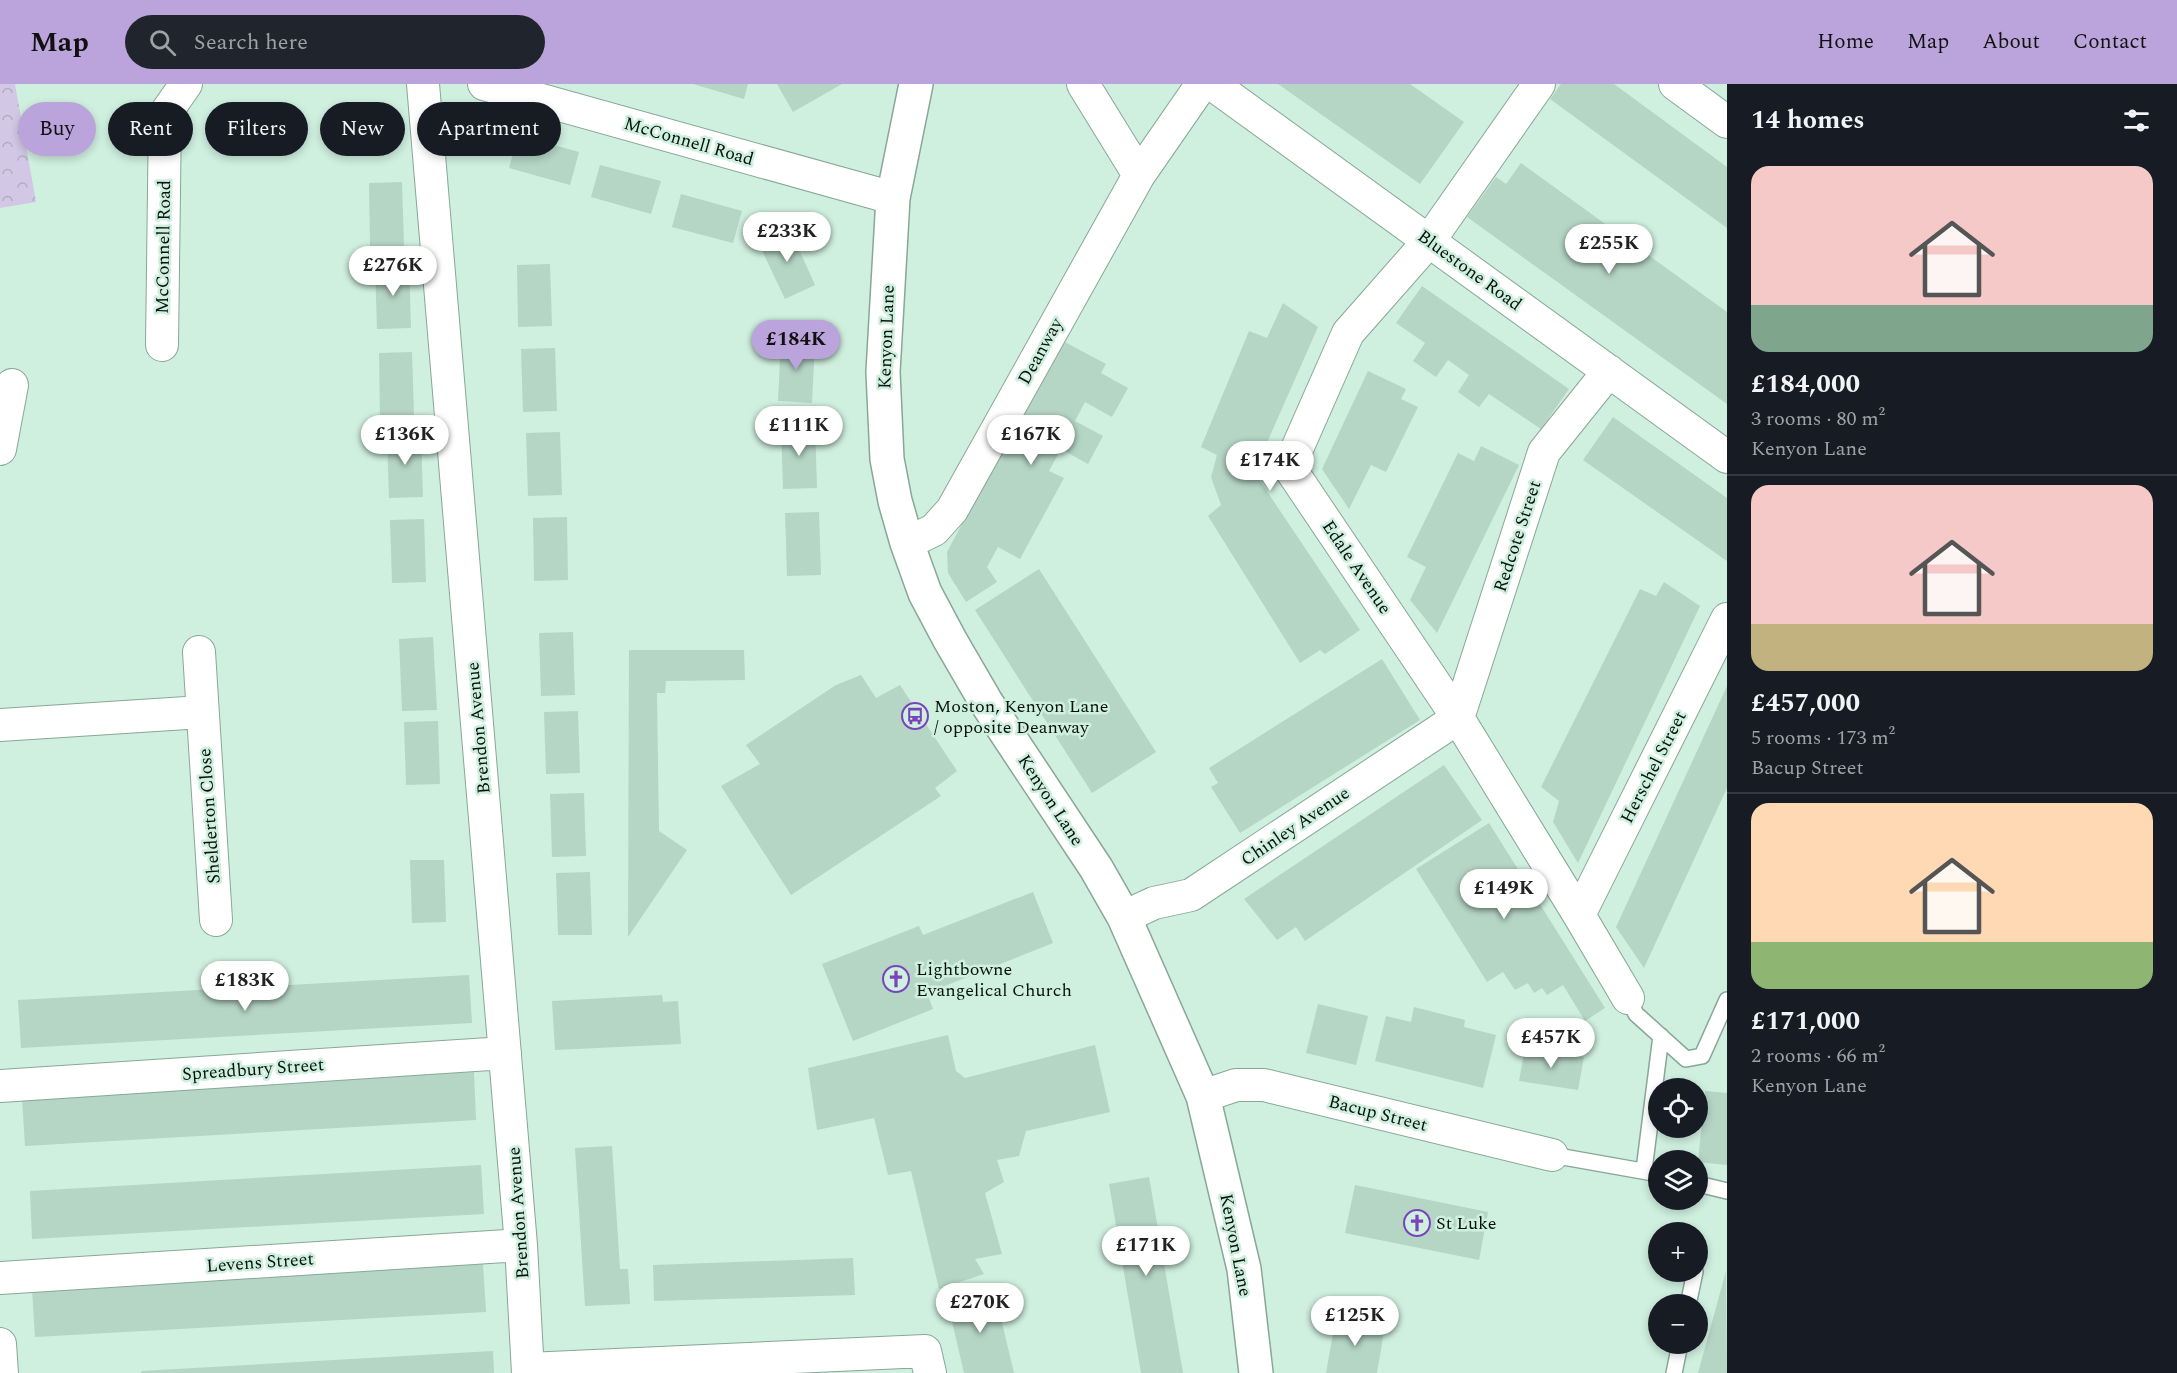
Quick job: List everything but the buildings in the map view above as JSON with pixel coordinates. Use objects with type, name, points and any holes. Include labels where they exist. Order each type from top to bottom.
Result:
[{"type":"street","name":"McConnell Road","points":[[162,345],[165,114],[186,84]]},
{"type":"street","name":"Brendon Avenue","points":[[423,84],[521,1245],[528,1371]]},
{"type":"street","name":"McConnell Road","points":[[484,84],[893,198]]},
{"type":"street","name":"Kenyon Lane","points":[[916,84],[893,198],[883,372],[887,459],[907,543],[926,593],[950,640],[986,702],[1096,868],[1124,917],[1203,1096],[1244,1269],[1256,1373]]},
{"type":"street","points":[[1083,84],[1139,175]]},
{"type":"street","name":"Deanway","points":[[907,543],[934,530],[952,510],[1139,175],[1202,84]]},
{"type":"street","name":"Bluestone Road","points":[[1212,84],[1727,457]]},
{"type":"street","name":"Edale Avenue","points":[[1539,84],[1429,241],[1348,333],[1289,467],[1458,718],[1580,915],[1628,998]]},
{"type":"street","points":[[1675,84],[1727,122]]},
{"type":"street","name":"Redcote Street","points":[[1458,718],[1544,452],[1609,371]]},
{"type":"street","points":[[0,449],[12,386]]},
{"type":"street","name":"Herschel Street","points":[[1580,915],[1727,619]]},
{"type":"street","name":"Shelderton Close","points":[[199,652],[216,920]]},
{"type":"street","points":[[0,725],[202,712]]},
{"type":"street","name":"Chinley Avenue","points":[[1124,917],[1154,903],[1191,895],[1458,718]]},
{"type":"street","name":"Spreadbury Street","points":[[0,1086],[505,1053]]},
{"type":"street","name":"Bacup Street","points":[[1203,1096],[1236,1086],[1263,1086],[1552,1155]]},
{"type":"street","name":"Levens Street","points":[[0,1278],[521,1245]]},
{"type":"street","points":[[0,1344],[2,1373]]},
{"type":"street","points":[[528,1371],[928,1362]]},
{"type":"lane","points":[[1628,998],[1636,1014],[1686,1059],[1702,1056],[1727,1000]]},
{"type":"lane","points":[[1653,1150],[1661,1036]]},
{"type":"lane","points":[[1552,1155],[1648,1171]]},
{"type":"lane","points":[[1708,1186],[1727,1191]]},
{"type":"lane","points":[[1674,1373],[1678,1354]]},
{"type":"green space","points":[[0,84],[15,84],[18,102],[18,156],[28,156],[36,202],[0,208]]},
{"type":"place","name":"Moston, Kenyon Lane / opposite Deanway","points":[[915,716]]},
{"type":"place","name":"Lightbowne Evangelical Church","points":[[896,979]]},
{"type":"place","name":"St Luke","points":[[1417,1223]]}]
